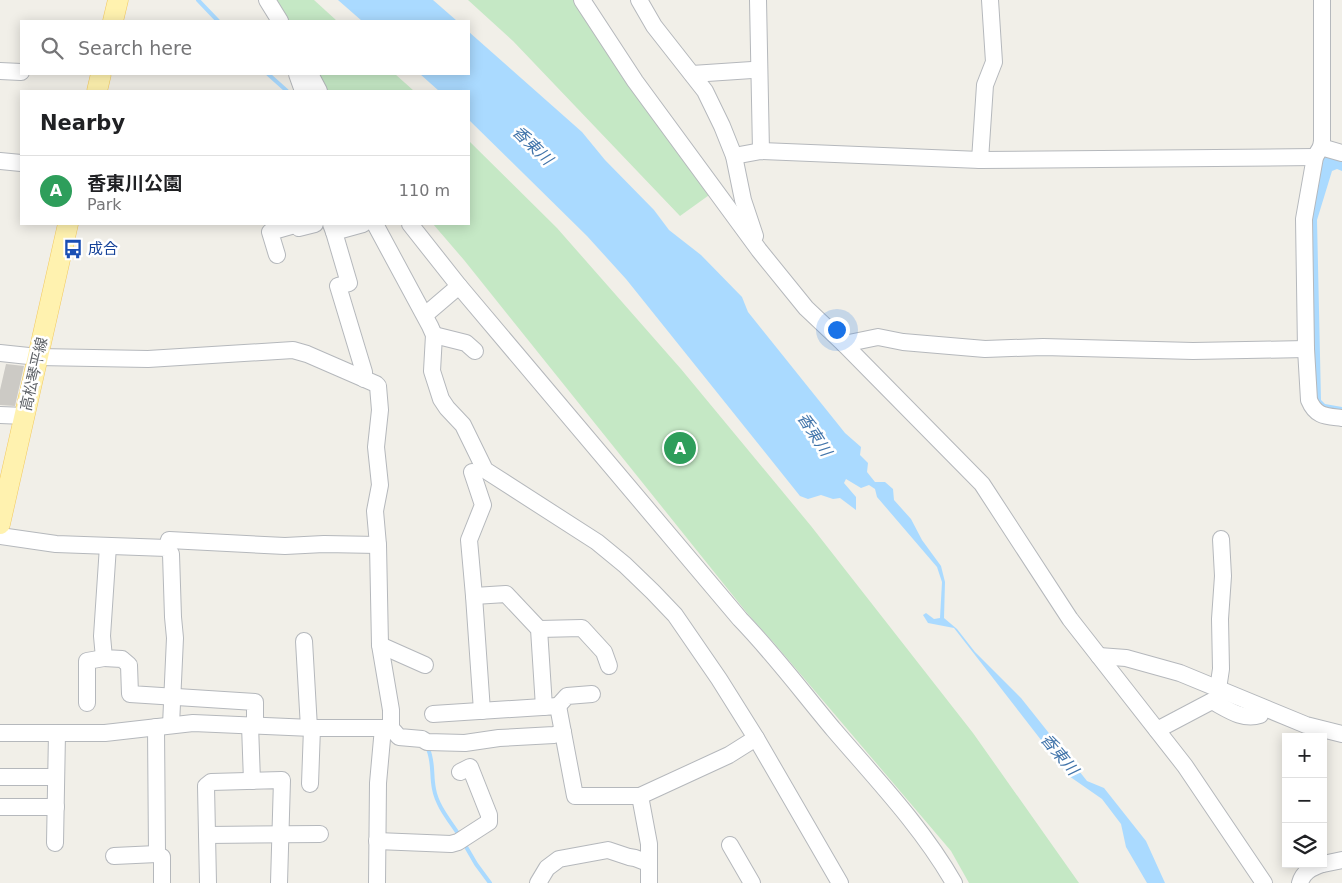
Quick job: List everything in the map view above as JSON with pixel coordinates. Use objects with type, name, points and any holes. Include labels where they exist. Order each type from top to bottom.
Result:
[{"type":"main road","points":[[113,20],[118,0]]},
{"type":"main road","points":[[97,90],[101,75]]},
{"type":"main road","name":"高松琴平線","points":[[0,524],[4,486],[24,416],[68,225]]},
{"type":"street","points":[[267,0],[279,20]]},
{"type":"street","points":[[639,0],[654,26],[704,91],[722,126],[734,156],[743,200],[759,250]]},
{"type":"street","points":[[758,0],[761,151]]},
{"type":"street","points":[[980,160],[985,85],[994,62],[990,0]]},
{"type":"street","points":[[1322,0],[1323,126],[1327,151],[1304,218],[1306,349],[1309,400],[1312,408],[1317,413],[1342,418]]},
{"type":"street","points":[[585,1],[635,81],[759,250],[806,308],[982,484],[1070,619],[1185,766],[1264,883]]},
{"type":"street","points":[[692,74],[752,70]]},
{"type":"street","points":[[0,71],[20,72]]},
{"type":"street","points":[[297,75],[303,90]]},
{"type":"street","points":[[311,75],[318,90]]},
{"type":"street","points":[[734,156],[761,151],[980,160],[1327,151]]},
{"type":"street","points":[[0,161],[20,163]]},
{"type":"street","points":[[276,255],[270,232],[294,225]]},
{"type":"street","points":[[298,225],[299,228],[311,225]]},
{"type":"street","points":[[356,225],[333,228],[349,282],[338,286],[364,372],[371,381]]},
{"type":"street","points":[[376,225],[425,315],[434,336],[432,371],[441,399],[463,425],[485,470],[597,542],[625,565],[674,615],[690,636],[756,738],[840,883]]},
{"type":"street","points":[[411,225],[459,286],[740,620],[768,648],[832,727],[895,800],[941,861],[954,883]]},
{"type":"street","points":[[425,315],[459,286]]},
{"type":"street","points":[[434,336],[466,342],[475,351]]},
{"type":"street","points":[[844,344],[878,337],[903,342],[985,349],[1043,347],[1193,351],[1306,349]]},
{"type":"street","points":[[0,353],[38,357],[148,359],[293,350],[371,381],[378,386],[380,410],[376,447],[380,484],[376,510],[375,545],[380,645],[391,710],[378,783],[377,883]]},
{"type":"street","points":[[0,415],[24,416]]},
{"type":"street","points":[[472,472],[483,505],[469,540],[482,711]]},
{"type":"street","points":[[0,536],[56,544],[167,548]]},
{"type":"street","points":[[1218,689],[1221,669],[1220,619],[1223,576],[1221,539]]},
{"type":"street","points":[[157,854],[163,726],[173,696],[175,638],[171,554],[167,548],[168,540],[285,546],[324,544],[375,545]]},
{"type":"street","points":[[104,658],[102,636],[108,546]]},
{"type":"street","points":[[474,596],[506,594],[539,629],[551,706],[563,732],[575,796],[640,796],[729,755],[756,738]]},
{"type":"street","points":[[539,629],[582,628],[604,652],[609,666]]},
{"type":"street","points":[[304,641],[310,728],[310,784]]},
{"type":"street","points":[[380,645],[425,665]]},
{"type":"street","points":[[1099,656],[1126,658],[1180,673],[1306,725],[1342,734]]},
{"type":"street","points":[[87,703],[87,661],[104,658],[122,659],[130,665],[130,694],[255,702],[252,725],[252,781]]},
{"type":"street","points":[[433,714],[551,706],[567,696],[592,694]]},
{"type":"street","points":[[1157,730],[1212,702],[1243,717],[1252,718],[1260,715],[1261,707]]},
{"type":"street","points":[[0,733],[105,733],[193,723],[310,728],[387,728],[399,737],[422,739],[427,742],[465,743],[498,738],[554,735],[563,732]]},
{"type":"street","points":[[55,843],[57,733]]},
{"type":"street","points":[[377,841],[451,844],[458,842],[489,822],[489,815],[470,768],[460,772]]},
{"type":"street","points":[[0,777],[56,777]]},
{"type":"street","points":[[208,883],[206,786],[212,782],[282,780],[280,883]]},
{"type":"street","points":[[640,796],[649,844],[649,883]]},
{"type":"street","points":[[0,807],[56,807]]},
{"type":"street","points":[[207,835],[320,834]]},
{"type":"street","points":[[730,845],[752,883]]},
{"type":"street","points":[[538,883],[547,868],[559,859],[608,850],[648,863]]},
{"type":"street","points":[[114,856],[157,854],[162,857],[162,883]]},
{"type":"street","points":[[1327,863],[1342,860]]},
{"type":"street","points":[[1300,883],[1302,876],[1314,868]]},
{"type":"green space","points":[[275,0],[314,0],[336,20],[286,20]]},
{"type":"green space","points":[[468,0],[574,0],[630,85],[712,193],[680,216],[513,41]]},
{"type":"green space","points":[[316,75],[396,75],[413,90],[323,90]]},
{"type":"green space","points":[[470,142],[557,228],[681,369],[811,526],[973,733],[1079,883],[969,883],[951,851],[747,613],[434,225],[470,225]]},
{"type":"water","points":[[338,0],[433,0],[456,20],[361,20]]},
{"type":"water","name":"香東川","points":[[470,33],[582,132],[605,160],[654,210],[669,230],[701,255],[742,297],[748,312],[845,433],[861,447],[860,455],[868,463],[867,472],[875,482],[885,482],[893,489],[894,500],[911,519],[922,540],[941,566],[945,582],[944,618],[957,629],[975,652],[1021,698],[1087,781],[1104,788],[1146,841],[1165,883],[1147,883],[1126,847],[1121,824],[1102,799],[1069,776],[954,628],[928,623],[923,615],[926,613],[934,619],[940,618],[942,582],[937,567],[877,497],[875,489],[869,485],[861,488],[846,479],[844,483],[856,497],[856,510],[840,498],[833,499],[821,495],[808,499],[800,496],[626,279],[587,236],[470,121],[470,90],[438,90],[421,75],[470,75]]},
{"type":"water","points":[[1322,155],[1342,157],[1342,171],[1337,169],[1332,171],[1317,220],[1321,400],[1325,404],[1342,407],[1342,415],[1322,412],[1313,400],[1307,217]]},
{"type":"building","points":[[6,364],[24,366],[15,406],[0,405],[0,390]]},
{"type":"waterway","points":[[198,0],[217,20]]},
{"type":"waterway","points":[[269,75],[286,90]]},
{"type":"waterway","points":[[428,749],[431,759],[433,784],[438,801],[459,835]]},
{"type":"waterway","points":[[465,845],[490,883]]},
{"type":"place","name":"成合","points":[[73,249]]},
{"type":"place","name":"香東川公園","points":[[680,448]]}]
